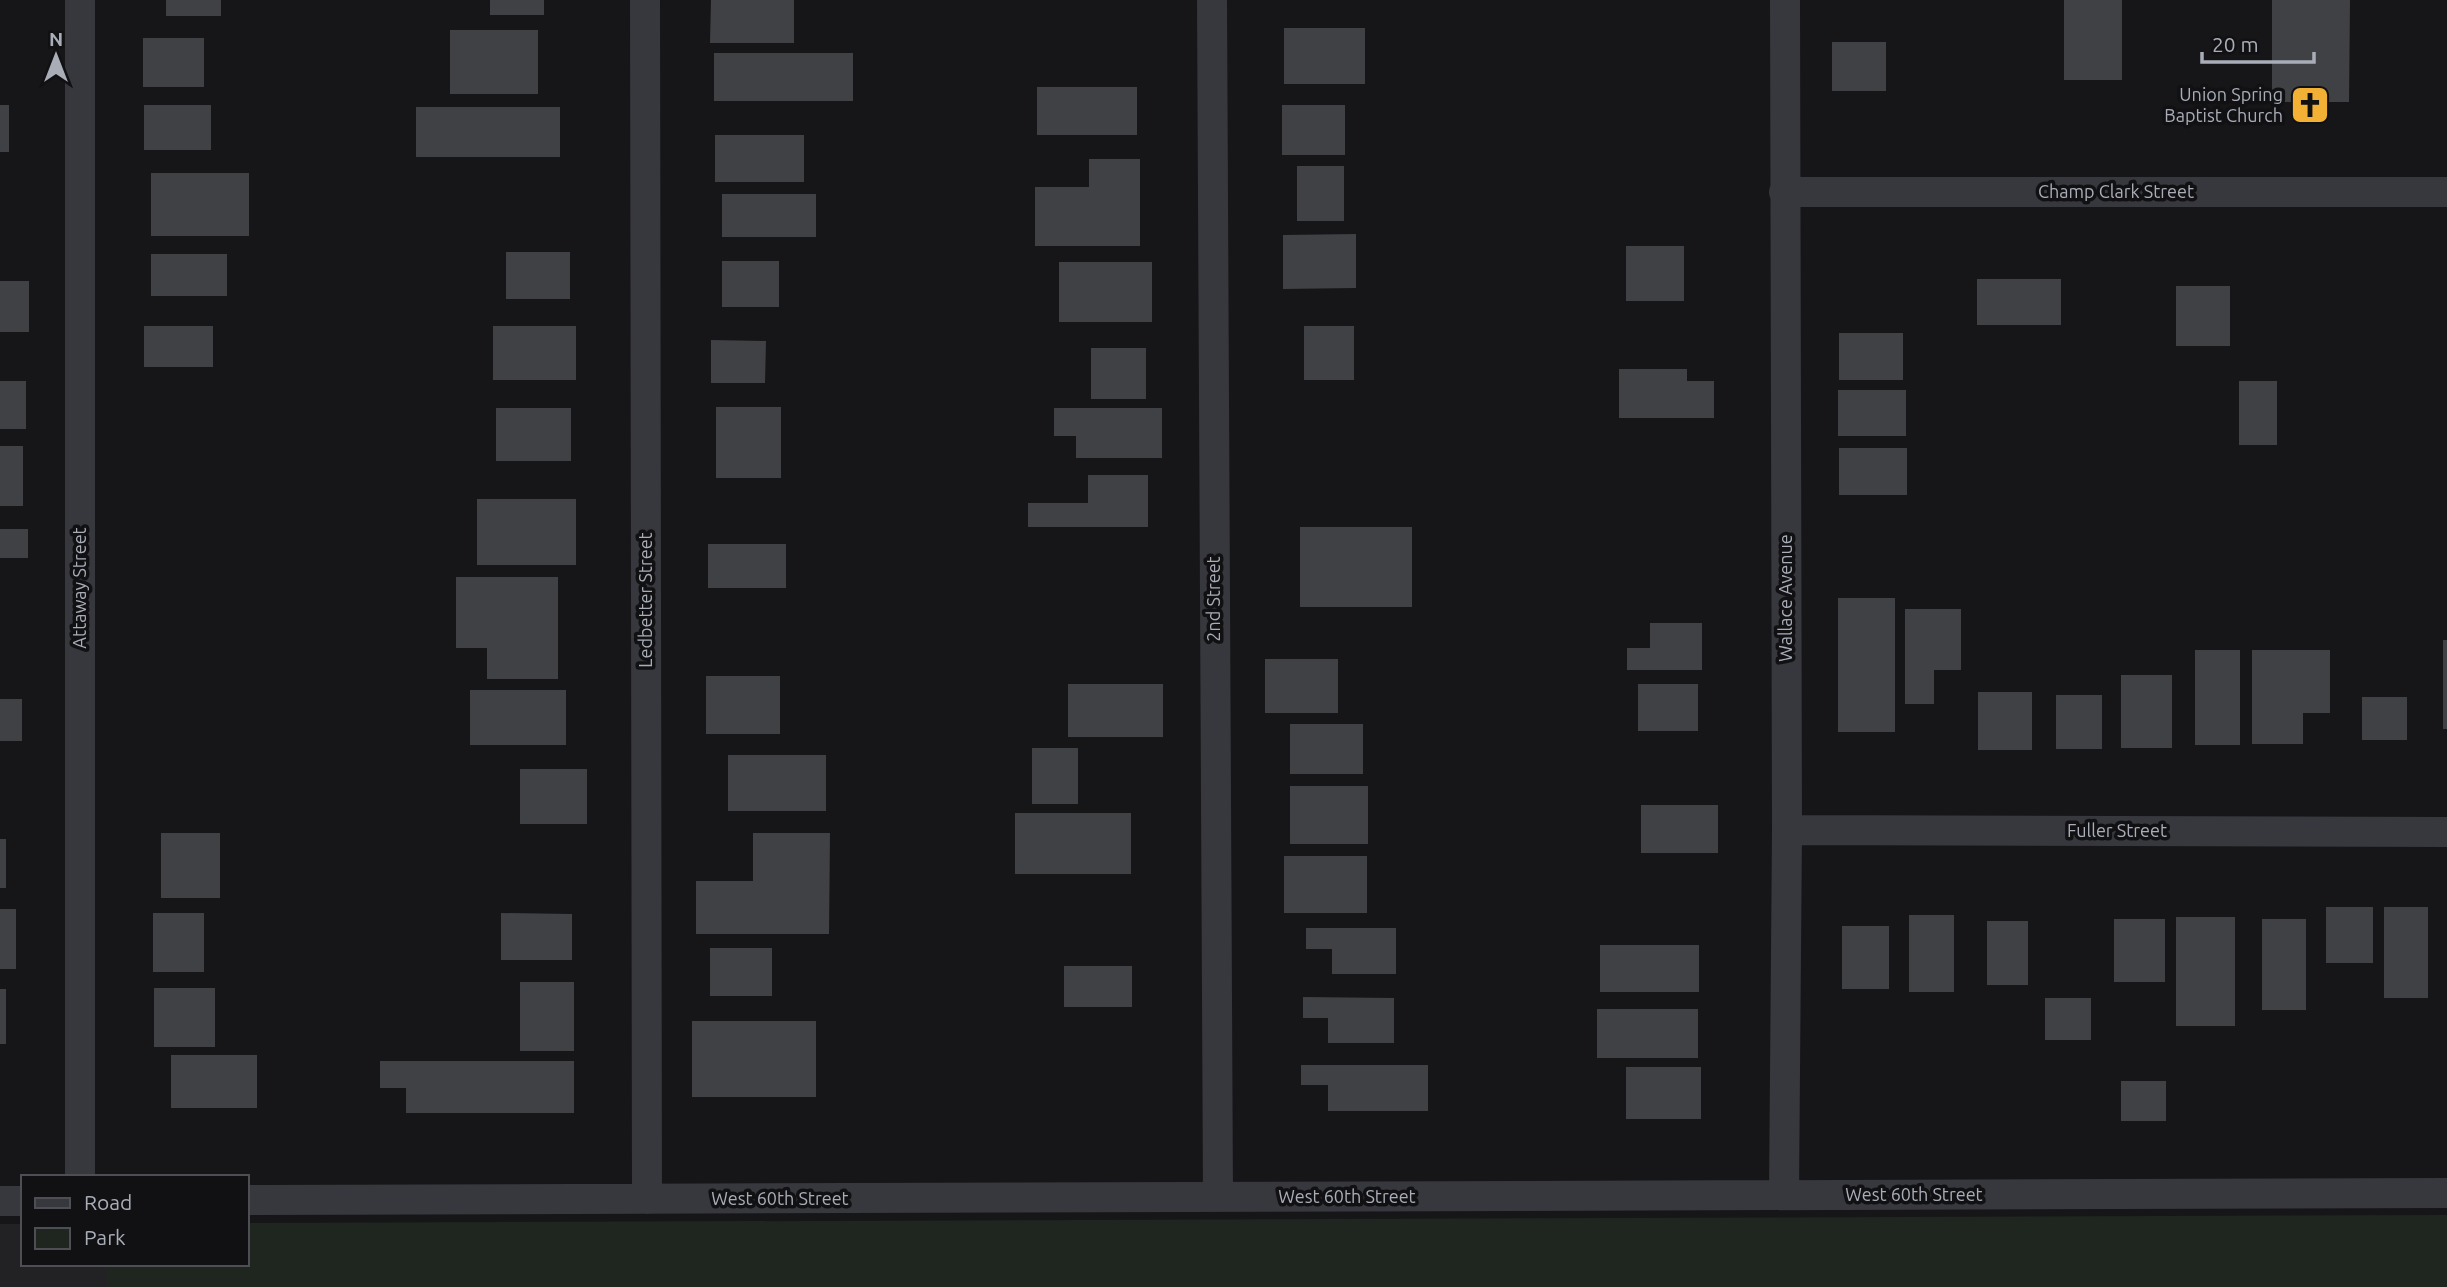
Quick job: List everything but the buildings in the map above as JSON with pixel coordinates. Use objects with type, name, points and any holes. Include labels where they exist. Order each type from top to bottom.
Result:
[{"type":"street","name":"Attaway Street","points":[[80,0],[80,1175]]},
{"type":"street","name":"Ledbetter Street","points":[[645,0],[647,1199]]},
{"type":"street","name":"2nd Street","points":[[1212,0],[1218,1197]]},
{"type":"street","name":"Wallace Avenue","points":[[1784,1195],[1787,830],[1784,192],[1786,0]]},
{"type":"street","name":"Champ Clark Street","points":[[1784,192],[2447,192]]},
{"type":"street","name":"Fuller Street","points":[[1787,830],[2447,832]]},
{"type":"street","name":"West 60th Street","points":[[248,1200],[2447,1193]]},
{"type":"street","points":[[0,1201],[21,1201]]},
{"type":"shaded area","points":[[0,1224],[21,1224],[21,1266],[107,1266],[107,1287],[0,1287]]},
{"type":"green space","points":[[2447,1215],[2447,1287],[107,1287],[107,1266],[248,1266],[248,1223]]},
{"type":"place","name":"Union Spring Baptist Church","points":[[2310,105]]}]
